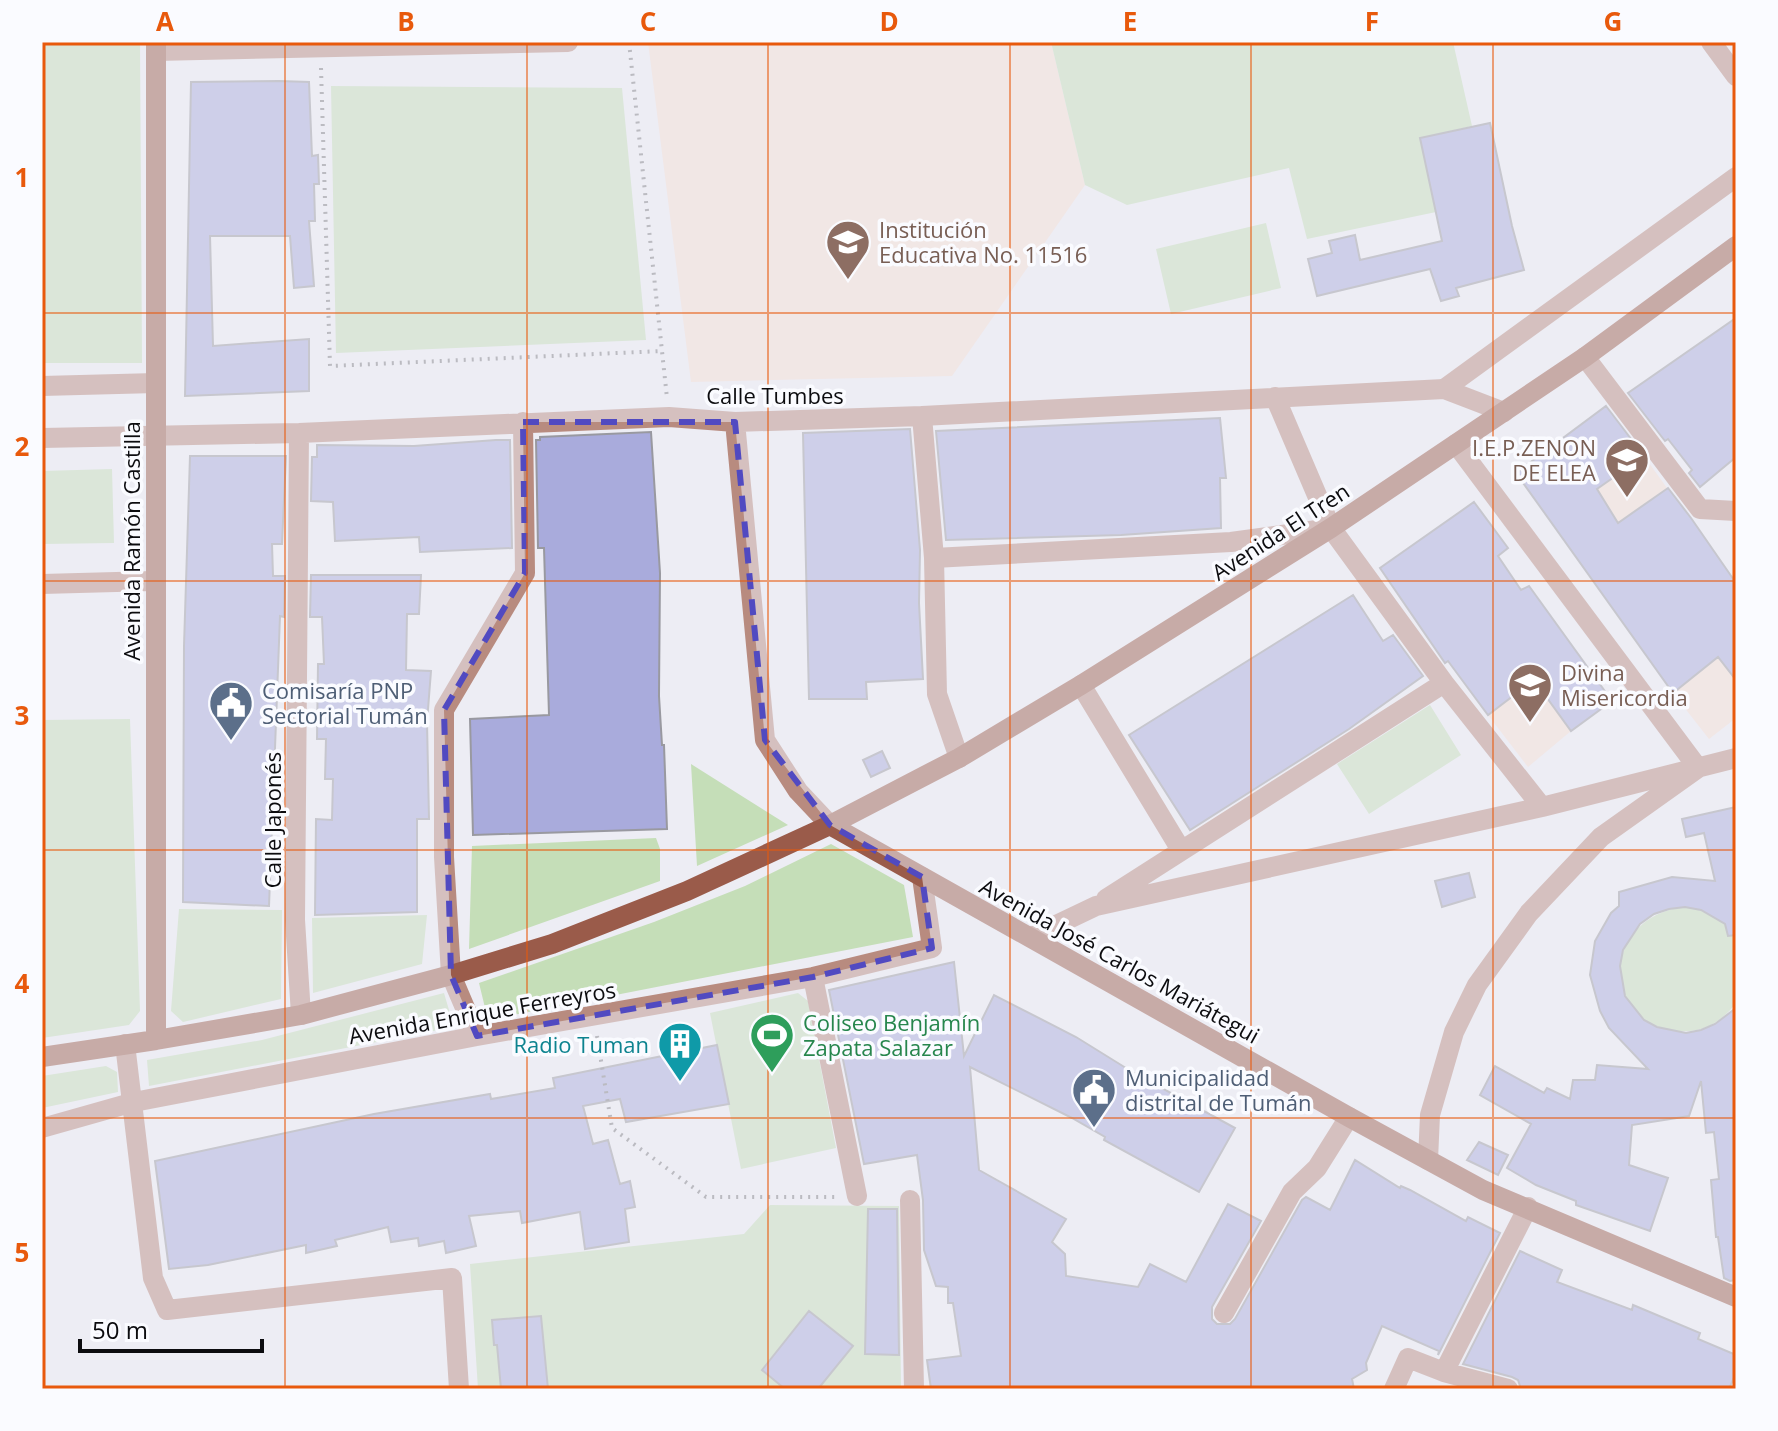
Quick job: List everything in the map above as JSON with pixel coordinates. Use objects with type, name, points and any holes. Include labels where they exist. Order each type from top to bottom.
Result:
[{"type":"main road","name":"Avenida Ramón Castilla","points":[[156,46],[153,581],[156,1040]]},
{"type":"main road","name":"Avenida El Tren","points":[[42,1057],[301,1015],[451,975],[552,944],[673,897],[830,825],[959,758],[1331,528],[1585,357],[1736,246]]},
{"type":"main road","name":"Avenida José Carlos Mariátegui","points":[[830,825],[1483,1190],[1736,1297]]},
{"type":"street","points":[[156,46],[568,42]]},
{"type":"street","points":[[1711,42],[1736,76]]},
{"type":"street","points":[[1444,389],[1736,177]]},
{"type":"street","points":[[1585,357],[1700,509],[1736,511]]},
{"type":"street","points":[[42,386],[156,383]]},
{"type":"street","name":"Calle Tumbes","points":[[42,438],[299,433],[669,417],[735,422],[922,416],[1444,389],[1504,412]]},
{"type":"street","points":[[1275,397],[1331,528],[1444,683],[1542,807]]},
{"type":"street","points":[[922,416],[934,558],[937,694],[959,758]]},
{"type":"street","points":[[477,1036],[451,975],[444,857],[444,710],[525,573],[523,422]]},
{"type":"street","points":[[735,422],[765,740],[798,791],[830,825]]},
{"type":"street","name":"Calle Japonés","points":[[299,433],[295,920],[301,1015]]},
{"type":"street","points":[[1456,444],[1698,768]]},
{"type":"street","points":[[934,558],[1231,542],[1331,528]]},
{"type":"street","points":[[42,584],[153,581]]},
{"type":"street","points":[[1031,937],[1096,906],[1444,683]]},
{"type":"street","points":[[1081,685],[1181,850]]},
{"type":"street","points":[[1096,906],[1542,807],[1736,758]]},
{"type":"street","points":[[1428,1160],[1430,1115],[1454,1032],[1477,985],[1529,913],[1601,837],[1698,768]]},
{"type":"street","name":"Avenida Enrique Ferreyros","points":[[42,1128],[134,1102],[477,1036],[813,977],[932,948],[922,877]]},
{"type":"street","points":[[813,977],[857,1196]]},
{"type":"street","points":[[125,1044],[153,1278],[167,1310],[452,1278],[459,1389]]},
{"type":"street","points":[[1224,1313],[1292,1192],[1317,1168],[1349,1117]]},
{"type":"street","points":[[910,1200],[914,1389]]},
{"type":"street","points":[[1444,1372],[1528,1207]]},
{"type":"street","points":[[1394,1389],[1408,1358],[1444,1372],[1508,1389]]},
{"type":"path","points":[[629,42],[669,417]]},
{"type":"path","points":[[320,46],[330,366],[662,351]]},
{"type":"path","points":[[594,1016],[612,1128],[706,1197],[857,1196]]},
{"type":"highlighted area","points":[[523,422],[735,422],[765,740],[830,825],[922,877],[932,948],[813,977],[477,1036],[451,975],[444,710],[525,573]]},
{"type":"shaded area","name":"Institución Educativa No. 11516","points":[[648,42],[1051,42],[1085,185],[952,376],[691,382]]},
{"type":"shaded area","name":"I.E.P.ZENON DE ELEA","points":[[1644,456],[1667,488],[1619,523],[1597,489]]},
{"type":"shaded area","points":[[1719,657],[1736,680],[1736,718],[1709,739],[1673,693]]},
{"type":"shaded area","name":"Divina Misericordia","points":[[1534,680],[1571,731],[1528,767],[1488,715]]},
{"type":"green space","points":[[42,42],[140,42],[142,363],[42,363]]},
{"type":"green space","points":[[1051,42],[1453,42],[1472,126],[1420,138],[1436,212],[1307,239],[1289,168],[1127,205],[1085,185]]},
{"type":"green space","points":[[331,86],[622,88],[646,340],[336,353]]},
{"type":"green space","points":[[1266,223],[1281,288],[1171,314],[1156,249]]},
{"type":"green space","points":[[112,469],[114,543],[42,544],[42,471]]},
{"type":"green space","points":[[1430,705],[1461,755],[1369,814],[1337,764]]},
{"type":"green space","points":[[130,719],[140,1011],[129,1025],[42,1038],[42,720]]},
{"type":"green space","points":[[691,764],[788,825],[697,866]]},
{"type":"green space","points":[[656,838],[660,849],[660,881],[469,949],[472,846]]},
{"type":"green space","points":[[831,844],[904,885],[913,937],[488,1020],[479,983],[654,922],[745,886]]},
{"type":"green space","points":[[1685,907],[1720,920],[1729,929],[1736,954],[1736,1003],[1715,1023],[1691,1031],[1671,1030],[1647,1021],[1631,1006],[1622,987],[1620,966],[1626,946],[1639,928],[1658,914]]},
{"type":"green space","points":[[179,909],[282,910],[281,999],[183,1022],[171,1011]]},
{"type":"green space","points":[[427,915],[422,964],[313,993],[312,918]]},
{"type":"green space","points":[[444,993],[454,1027],[149,1086],[147,1060],[262,1040]]},
{"type":"green space","name":"Coliseo Benjamín Zapata Salazar","points":[[798,993],[808,1001],[836,1148],[741,1169],[710,1013]]},
{"type":"green space","points":[[106,1066],[117,1072],[118,1092],[42,1108],[42,1076]]},
{"type":"green space","points":[[770,1205],[899,1206],[901,1389],[478,1389],[470,1264],[744,1234]]},
{"type":"building","points":[[191,82],[309,82],[312,156],[318,155],[319,184],[314,184],[315,221],[309,221],[314,286],[294,288],[290,236],[210,236],[213,346],[309,339],[309,391],[185,396]]},
{"type":"building","points":[[1490,123],[1524,270],[1456,288],[1459,296],[1441,301],[1430,269],[1317,296],[1308,259],[1332,253],[1329,241],[1355,235],[1360,260],[1442,241],[1420,138]]},
{"type":"building","points":[[1736,318],[1736,457],[1700,487],[1689,473],[1692,470],[1628,393]]},
{"type":"building","points":[[1606,406],[1644,456],[1597,489],[1618,523],[1668,488],[1691,518],[1736,583],[1736,680],[1718,657],[1673,693],[1516,473]]},
{"type":"building","points":[[1220,418],[1226,478],[1220,478],[1221,528],[1121,535],[946,540],[936,431]]},
{"type":"building","points":[[910,429],[920,550],[923,679],[866,682],[867,699],[809,699],[803,433]]},
{"type":"building","points":[[651,432],[660,573],[659,696],[667,829],[473,835],[470,719],[549,715],[544,548],[538,548],[536,440],[540,437]]},
{"type":"building","points":[[510,440],[512,548],[420,552],[419,537],[335,541],[333,502],[311,501],[312,457],[317,457],[317,445],[414,446]]},
{"type":"building","points":[[190,456],[286,456],[282,544],[272,544],[273,576],[285,576],[284,617],[280,616],[269,906],[183,902],[184,646]]},
{"type":"building","points":[[1474,502],[1508,548],[1498,556],[1521,590],[1529,586],[1612,701],[1571,731],[1534,680],[1488,715],[1448,661],[1445,663],[1380,568]]},
{"type":"building","points":[[311,575],[421,575],[419,614],[407,614],[406,670],[431,671],[427,722],[429,819],[417,819],[417,912],[315,915],[316,819],[332,820],[333,779],[325,779],[326,739],[317,739],[318,664],[324,664],[322,617],[310,617]]},
{"type":"building","points":[[1353,595],[1383,641],[1393,635],[1423,676],[1349,729],[1190,830],[1129,735]]},
{"type":"building","points":[[882,751],[890,768],[871,777],[863,760]]},
{"type":"building","points":[[1736,807],[1736,935],[1728,936],[1725,924],[1701,910],[1685,907],[1669,909],[1654,914],[1640,924],[1623,950],[1620,966],[1625,996],[1644,1020],[1657,1027],[1686,1033],[1701,1030],[1736,1008],[1736,1280],[1730,1281],[1724,1278],[1716,1237],[1711,1180],[1719,1179],[1714,1132],[1706,1133],[1701,1081],[1689,1116],[1632,1125],[1629,1165],[1668,1178],[1650,1231],[1576,1205],[1576,1201],[1536,1185],[1507,1168],[1531,1124],[1480,1095],[1495,1066],[1544,1093],[1547,1088],[1570,1099],[1573,1080],[1595,1080],[1597,1065],[1648,1069],[1609,1028],[1600,1011],[1590,975],[1595,941],[1611,913],[1619,906],[1619,892],[1672,877],[1715,881],[1704,833],[1686,837],[1682,819]]},
{"type":"building","points":[[1469,873],[1475,897],[1442,907],[1435,881]]},
{"type":"building","points":[[954,962],[964,1056],[994,995],[1076,1037],[1134,1073],[1235,1128],[1199,1192],[1104,1140],[1105,1137],[1072,1118],[970,1067],[979,1170],[1066,1219],[1052,1242],[1065,1254],[1066,1276],[1138,1287],[1150,1264],[1186,1282],[1228,1204],[1261,1221],[1212,1307],[1212,1319],[1217,1324],[1230,1324],[1302,1200],[1306,1197],[1330,1210],[1355,1160],[1400,1188],[1410,1190],[1466,1221],[1468,1217],[1500,1233],[1438,1355],[1439,1351],[1382,1326],[1366,1363],[1367,1370],[1352,1379],[1354,1389],[931,1389],[927,1360],[961,1356],[953,1303],[948,1303],[948,1287],[936,1286],[924,1250],[923,1200],[917,1155],[864,1164],[829,990]]},
{"type":"building","points":[[717,1045],[729,1104],[626,1122],[620,1099],[583,1106],[593,1144],[608,1140],[620,1184],[630,1181],[635,1207],[625,1209],[629,1242],[585,1249],[580,1212],[522,1223],[520,1211],[469,1216],[476,1246],[446,1253],[444,1241],[419,1246],[418,1238],[391,1242],[388,1227],[335,1240],[337,1246],[306,1253],[306,1245],[208,1265],[169,1269],[155,1161],[374,1114],[490,1094],[491,1099],[555,1088],[553,1078]]},
{"type":"building","points":[[1479,1142],[1508,1155],[1498,1175],[1467,1160]]},
{"type":"building","points":[[868,1209],[897,1209],[899,1355],[865,1354]]},
{"type":"building","points":[[1520,1251],[1562,1270],[1557,1282],[1632,1310],[1633,1305],[1700,1333],[1698,1339],[1736,1355],[1736,1373],[1729,1389],[1521,1389],[1518,1380],[1512,1377],[1463,1364]]},
{"type":"building","points":[[809,1311],[853,1346],[818,1389],[785,1389],[762,1370]]},
{"type":"building","points":[[541,1316],[548,1389],[501,1389],[492,1320]]},
{"type":"place","name":"Institución Educativa No. 11516","points":[[848,281]]},
{"type":"place","name":"I.E.P.ZENON DE ELEA","points":[[1627,499]]},
{"type":"place","name":"Divina Misericordia","points":[[1530,724]]},
{"type":"place","name":"Comisaría PNP Sectorial Tumán","points":[[231,742]]},
{"type":"place","name":"Coliseo Benjamín Zapata Salazar","points":[[772,1074]]},
{"type":"place","name":"Radio Tuman","points":[[680,1083]]},
{"type":"place","name":"Municipalidad distrital de Tumán","points":[[1094,1129]]}]
